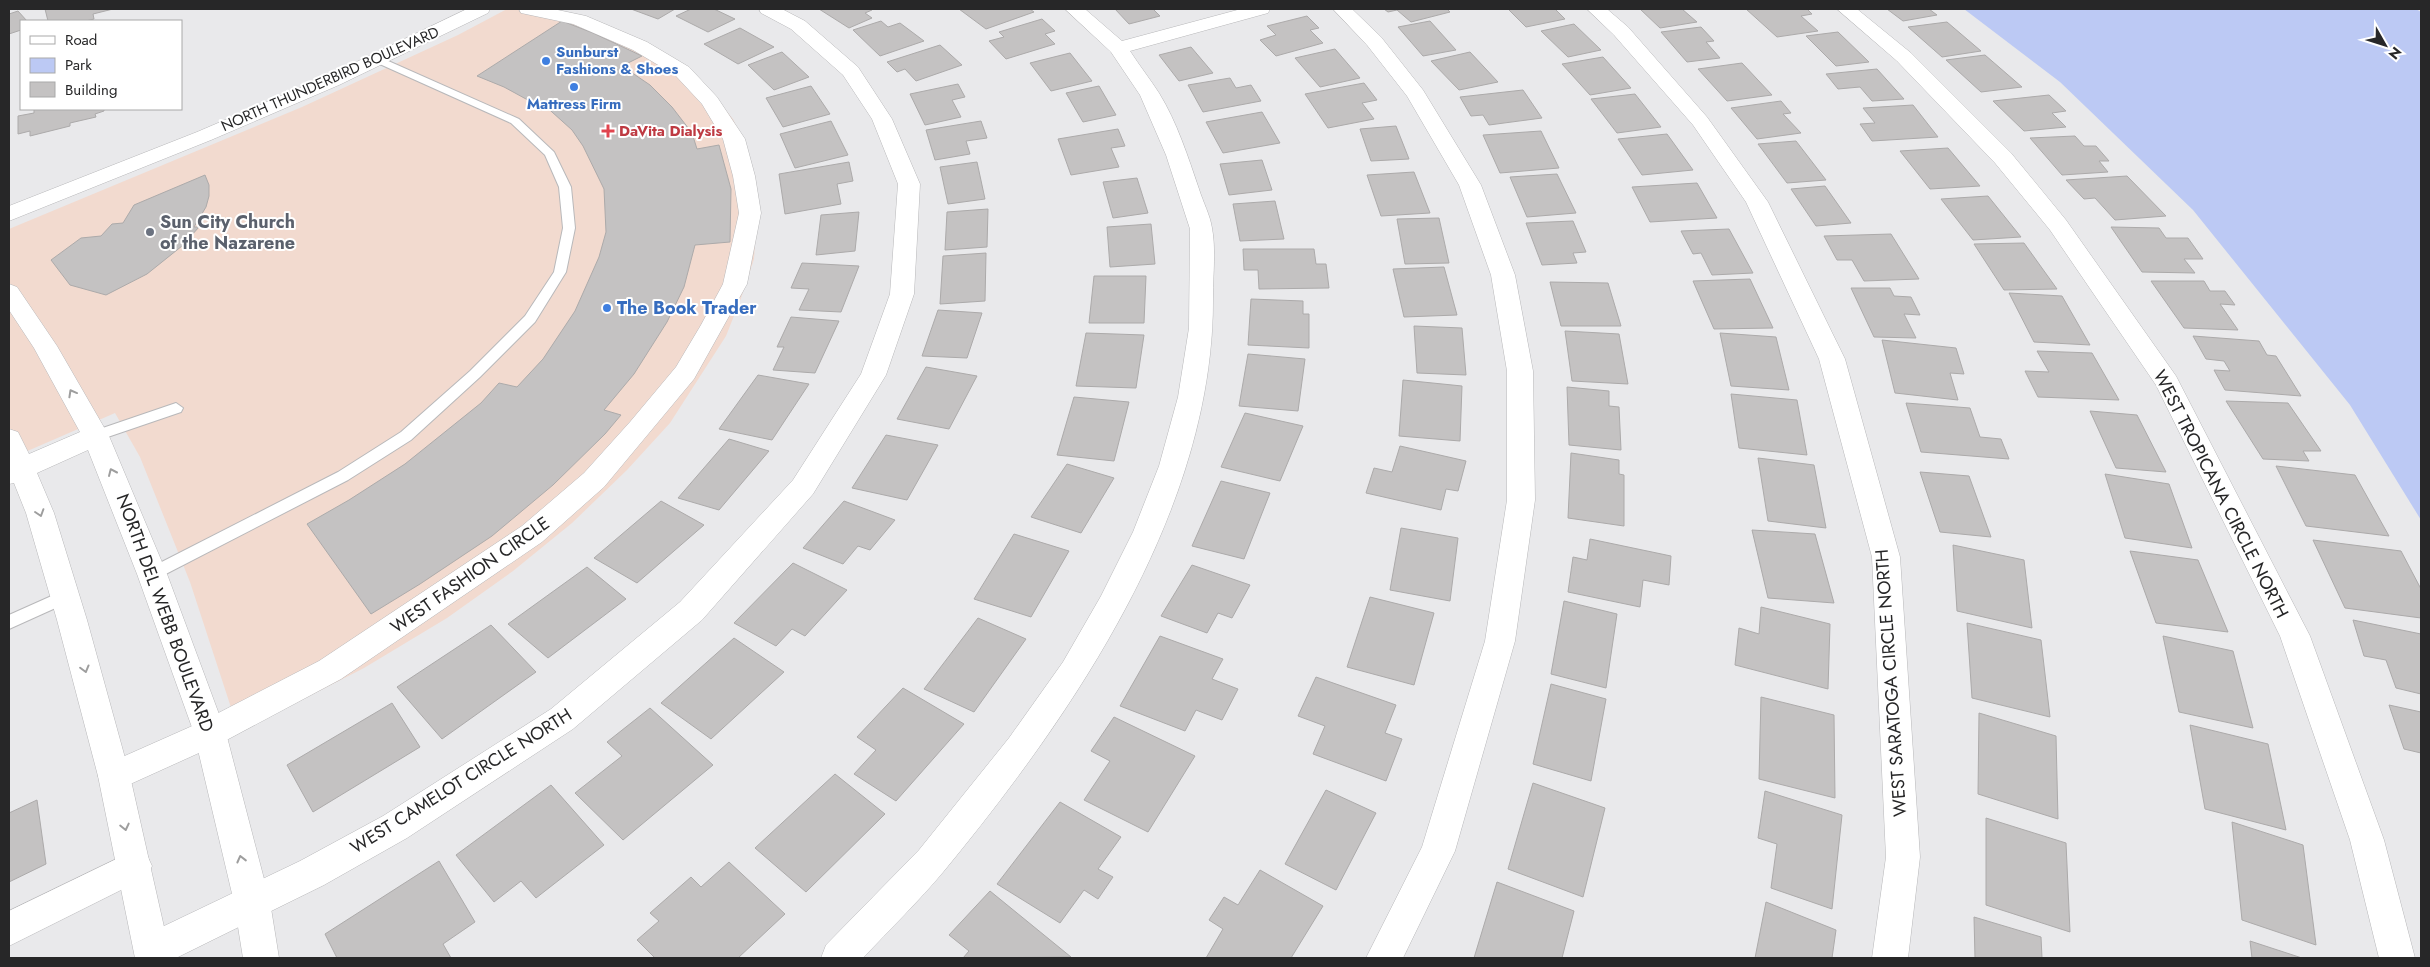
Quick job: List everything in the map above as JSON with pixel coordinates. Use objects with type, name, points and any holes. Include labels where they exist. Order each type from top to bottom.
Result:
[{"type":"street","name":"NORTH THUNDERBIRD BOULEVARD","points":[[9,214],[204,136],[377,59],[482,9]]},
{"type":"street","name":"WEST FASHION CIRCLE","points":[[114,776],[210,733],[330,670],[532,534],[594,480],[685,374],[735,284],[750,213],[744,176],[734,139],[710,101],[682,72],[640,46],[579,20],[528,9]]},
{"type":"street","name":"WEST CAMELOT CIRCLE NORTH","points":[[152,955],[252,902],[312,873],[395,827],[562,720],[691,611],[803,487],[873,375],[902,294],[909,184],[882,119],[851,71],[798,25],[768,9]]},
{"type":"street","points":[[839,958],[931,862],[1020,748],[1074,671],[1113,602],[1147,532],[1173,466],[1191,397],[1201,328],[1201,229],[1178,155],[1150,95],[1118,48],[1074,9]]},
{"type":"street","points":[[1118,48],[1261,9]]},
{"type":"street","points":[[1342,9],[1374,41],[1416,94],[1470,185],[1503,274],[1520,371],[1521,500],[1500,641],[1438,851],[1384,958]]},
{"type":"street","name":"WEST SARATOGA CIRCLE NORTH","points":[[1596,9],[1621,31],[1700,121],[1756,202],[1832,359],[1886,557],[1903,857],[1890,958]]},
{"type":"street","name":"WEST TROPICANA CIRCLE NORTH","points":[[1846,9],[1904,57],[2003,158],[2058,225],[2167,382],[2295,636],[2367,840],[2397,958]]},
{"type":"street","name":"NORTH DEL WEBB BOULEVARD","points":[[9,292],[45,346],[96,436],[152,574],[210,733],[252,902],[261,958]]},
{"type":"street","points":[[16,471],[96,436]]},
{"type":"street","points":[[9,439],[16,471],[40,514],[65,596],[114,776],[152,955]]},
{"type":"street","points":[[9,929],[134,866]]},
{"type":"lane","points":[[152,574],[247,527],[343,476],[406,436],[475,374],[530,319],[560,272],[569,228],[566,187],[550,154],[515,121],[377,59]]},
{"type":"lane","points":[[96,436],[176,408]]},
{"type":"lane","points":[[9,622],[65,596]]},
{"type":"shaded area","points":[[507,9],[550,9],[575,15],[715,97],[733,119],[747,150],[757,215],[754,259],[741,298],[726,336],[670,423],[627,470],[572,523],[513,571],[447,618],[364,668],[239,732],[190,582],[140,457],[115,413],[9,459],[9,229],[302,107],[458,35]]},
{"type":"green space","points":[[1964,9],[2416,9],[2421,12],[2421,520],[2350,405],[2193,210],[2060,82]]},
{"type":"building","points":[[45,9],[113,9],[93,14],[94,19],[90,20],[48,20]]},
{"type":"building","points":[[631,9],[675,9],[658,19]]},
{"type":"building","points":[[691,9],[714,9],[735,19],[708,32],[676,16]]},
{"type":"building","points":[[819,9],[871,9],[865,13],[872,18],[849,28]]},
{"type":"building","points":[[959,9],[1030,9],[1034,12],[986,29]]},
{"type":"building","points":[[1115,9],[1153,9],[1160,16],[1129,24]]},
{"type":"building","points":[[1384,9],[1447,9],[1450,12],[1411,22],[1397,10],[1388,12]]},
{"type":"building","points":[[1508,9],[1555,9],[1565,19],[1526,27]]},
{"type":"building","points":[[1640,9],[1682,9],[1697,22],[1660,28]]},
{"type":"building","points":[[1746,9],[1807,9],[1812,14],[1801,16],[1818,31],[1777,37]]},
{"type":"building","points":[[1887,9],[1929,9],[1937,15],[1903,21]]},
{"type":"building","points":[[18,11],[26,20],[20,20],[20,30],[9,34],[9,14]]},
{"type":"building","points":[[1307,16],[1319,28],[1310,30],[1323,43],[1276,56],[1260,40],[1276,35],[1267,26]]},
{"type":"building","points":[[1042,19],[1055,31],[1045,34],[1055,44],[1006,59],[989,41],[1004,37],[999,32]]},
{"type":"building","points":[[562,21],[642,56],[622,66],[650,85],[672,107],[692,133],[697,149],[719,145],[731,189],[730,242],[695,245],[684,287],[667,322],[634,374],[604,410],[621,415],[605,434],[553,485],[492,536],[371,614],[307,524],[405,464],[481,403],[499,383],[517,387],[543,359],[575,311],[599,257],[606,232],[604,189],[583,146],[572,130],[542,103],[537,105],[504,87],[477,76]]},
{"type":"building","points":[[881,21],[888,27],[900,23],[924,41],[880,56],[853,30]]},
{"type":"building","points":[[1430,21],[1456,50],[1423,56],[1398,27]]},
{"type":"building","points":[[1947,22],[1981,51],[1942,57],[1908,27]]},
{"type":"building","points":[[1574,24],[1601,50],[1568,57],[1541,31]]},
{"type":"building","points":[[1701,27],[1714,41],[1706,42],[1720,58],[1687,62],[1661,32]]},
{"type":"building","points":[[740,28],[774,47],[738,64],[704,44]]},
{"type":"building","points":[[1838,32],[1869,62],[1836,66],[1806,36]]},
{"type":"building","points":[[940,45],[962,65],[916,81],[905,69],[897,72],[887,62]]},
{"type":"building","points":[[1191,47],[1213,73],[1179,81],[1159,55]]},
{"type":"building","points":[[1335,49],[1360,78],[1320,87],[1295,58]]},
{"type":"building","points":[[782,52],[809,77],[774,90],[748,65]]},
{"type":"building","points":[[1470,52],[1498,82],[1459,90],[1431,61]]},
{"type":"building","points":[[1070,53],[1092,81],[1051,91],[1030,63]]},
{"type":"building","points":[[1985,55],[2022,87],[1981,92],[1946,60]]},
{"type":"building","points":[[1603,57],[1631,88],[1590,95],[1562,64]]},
{"type":"building","points":[[1742,63],[1772,95],[1727,101],[1698,69]]},
{"type":"building","points":[[1877,69],[1904,99],[1872,101],[1860,87],[1838,89],[1826,74]]},
{"type":"building","points":[[1230,78],[1236,88],[1251,85],[1261,101],[1203,112],[1188,85]]},
{"type":"building","points":[[1364,83],[1377,100],[1362,103],[1374,119],[1328,128],[1305,94]]},
{"type":"building","points":[[958,84],[965,97],[952,100],[961,117],[925,125],[910,94]]},
{"type":"building","points":[[811,86],[830,114],[783,127],[766,98]]},
{"type":"building","points":[[1099,86],[1116,115],[1083,122],[1066,93]]},
{"type":"building","points":[[1523,90],[1542,118],[1489,125],[1483,115],[1471,116],[1460,97]]},
{"type":"building","points":[[1635,94],[1661,127],[1617,133],[1591,99]]},
{"type":"building","points":[[2049,95],[2066,111],[2052,113],[2066,127],[2024,131],[1993,101]]},
{"type":"building","points":[[1781,101],[1791,113],[1783,114],[1801,133],[1757,139],[1731,108]]},
{"type":"building","points":[[1913,105],[1938,137],[1872,141],[1860,124],[1875,123],[1863,108]]},
{"type":"building","points":[[34,110],[104,110],[95,114],[96,117],[70,123],[70,126],[30,136],[30,131],[18,134],[18,116],[34,113]]},
{"type":"building","points":[[1262,112],[1280,143],[1223,153],[1206,122]]},
{"type":"building","points":[[831,121],[848,155],[795,168],[780,134]]},
{"type":"building","points":[[981,121],[987,138],[966,141],[970,154],[935,160],[926,130]]},
{"type":"building","points":[[1396,126],[1409,159],[1371,161],[1360,129]]},
{"type":"building","points":[[1118,129],[1125,146],[1111,148],[1119,167],[1071,175],[1058,139]]},
{"type":"building","points":[[1541,131],[1559,168],[1500,173],[1483,135]]},
{"type":"building","points":[[1667,134],[1693,170],[1642,175],[1618,139]]},
{"type":"building","points":[[2075,136],[2084,146],[2096,146],[2109,161],[2099,161],[2108,172],[2062,175],[2030,138]]},
{"type":"building","points":[[1796,141],[1826,180],[1787,183],[1758,144]]},
{"type":"building","points":[[1948,148],[1980,186],[1930,189],[1900,151]]},
{"type":"building","points":[[1262,160],[1272,190],[1229,195],[1220,164]]},
{"type":"building","points":[[849,162],[853,181],[837,184],[841,204],[785,214],[779,174]]},
{"type":"building","points":[[977,162],[985,199],[948,204],[940,167]]},
{"type":"building","points":[[1414,172],[1430,213],[1381,216],[1367,175]]},
{"type":"building","points":[[1557,174],[1576,213],[1527,217],[1510,177]]},
{"type":"building","name":"Sun City Church of the Nazarene","points":[[205,175],[209,185],[209,196],[206,207],[194,227],[199,227],[182,246],[147,274],[106,295],[70,285],[51,260],[81,238],[101,236],[112,224],[123,223],[134,205]]},
{"type":"building","points":[[2127,176],[2166,216],[2115,220],[2095,198],[2084,199],[2066,180]]},
{"type":"building","points":[[1137,178],[1148,213],[1113,218],[1103,182]]},
{"type":"building","points":[[1697,183],[1717,218],[1650,222],[1632,187]]},
{"type":"building","points":[[1825,186],[1851,223],[1816,226],[1791,189]]},
{"type":"building","points":[[1988,196],[2021,237],[1973,240],[1941,199]]},
{"type":"building","points":[[1275,201],[1284,239],[1240,241],[1233,204]]},
{"type":"building","points":[[988,209],[987,247],[945,250],[947,212]]},
{"type":"building","points":[[859,212],[855,251],[816,255],[821,215]]},
{"type":"building","points":[[1439,218],[1449,263],[1405,264],[1397,219]]},
{"type":"building","points":[[1573,221],[1586,252],[1573,253],[1577,263],[1542,265],[1526,223]]},
{"type":"building","points":[[1151,224],[1155,264],[1110,267],[1107,227]]},
{"type":"building","points":[[2111,227],[2159,228],[2166,238],[2188,238],[2203,259],[2184,259],[2195,273],[2142,272]]},
{"type":"building","points":[[1729,229],[1753,273],[1712,275],[1701,253],[1693,254],[1681,231]]},
{"type":"building","points":[[1891,234],[1919,279],[1864,281],[1852,260],[1837,260],[1824,236]]},
{"type":"building","points":[[2024,243],[2057,289],[2004,290],[1974,244]]},
{"type":"building","points":[[1243,249],[1314,249],[1316,264],[1326,264],[1329,288],[1259,289],[1258,270],[1244,270]]},
{"type":"building","points":[[986,253],[985,301],[940,304],[943,256]]},
{"type":"building","points":[[802,263],[859,266],[841,312],[799,310],[809,289],[791,288]]},
{"type":"building","points":[[1444,267],[1457,315],[1404,317],[1393,269]]},
{"type":"building","points":[[1094,276],[1146,276],[1144,323],[1089,323]]},
{"type":"building","points":[[1750,279],[1773,328],[1714,329],[1693,281]]},
{"type":"building","points":[[2151,281],[2204,281],[2210,291],[2225,291],[2235,305],[2220,304],[2238,330],[2184,328]]},
{"type":"building","points":[[1550,282],[1608,283],[1621,326],[1561,326]]},
{"type":"building","points":[[1851,288],[1890,288],[1894,296],[1911,297],[1920,315],[1904,314],[1916,338],[1874,337]]},
{"type":"building","points":[[2009,293],[2062,296],[2090,345],[2034,342]]},
{"type":"building","points":[[1251,299],[1303,301],[1303,314],[1309,314],[1309,348],[1248,345]]},
{"type":"building","points":[[938,310],[982,313],[967,358],[922,356]]},
{"type":"building","points":[[791,317],[839,321],[815,373],[773,370],[784,347],[777,347]]},
{"type":"building","points":[[1414,326],[1462,328],[1466,375],[1417,373]]},
{"type":"building","points":[[1565,331],[1619,334],[1628,384],[1572,381]]},
{"type":"building","points":[[1086,333],[1144,335],[1136,388],[1076,386]]},
{"type":"building","points":[[1720,333],[1776,337],[1789,390],[1731,386]]},
{"type":"building","points":[[2193,336],[2259,341],[2267,355],[2276,356],[2301,396],[2225,390],[2214,370],[2230,371],[2224,361],[2206,359]]},
{"type":"building","points":[[1882,340],[1956,348],[1964,374],[1950,373],[1958,400],[1895,393]]},
{"type":"building","points":[[2037,351],[2092,353],[2119,400],[2038,397],[2025,371],[2049,372]]},
{"type":"building","points":[[1248,354],[1305,359],[1298,411],[1239,406]]},
{"type":"building","points":[[926,367],[977,376],[949,429],[897,419]]},
{"type":"building","points":[[758,375],[809,384],[772,440],[719,429]]},
{"type":"building","points":[[1403,380],[1462,386],[1460,441],[1399,436]]},
{"type":"building","points":[[1567,387],[1609,391],[1609,406],[1619,407],[1621,450],[1569,445]]},
{"type":"building","points":[[1731,394],[1797,400],[1807,455],[1739,448]]},
{"type":"building","points":[[1074,397],[1129,402],[1114,461],[1057,455]]},
{"type":"building","points":[[2226,401],[2288,403],[2321,451],[2303,451],[2309,461],[2263,459]]},
{"type":"building","points":[[1906,403],[1970,408],[1980,437],[2001,439],[2009,459],[1921,452]]},
{"type":"building","points":[[2090,411],[2137,415],[2166,472],[2116,468]]},
{"type":"building","points":[[1245,413],[1303,426],[1280,481],[1221,467]]},
{"type":"building","points":[[886,435],[938,445],[907,500],[852,488]]},
{"type":"building","points":[[729,439],[769,451],[719,510],[678,498]]},
{"type":"building","points":[[1400,446],[1466,461],[1458,491],[1446,489],[1441,510],[1366,493],[1374,468],[1392,472]]},
{"type":"building","points":[[1571,453],[1619,460],[1619,474],[1624,475],[1624,526],[1568,518]]},
{"type":"building","points":[[1758,458],[1814,465],[1826,528],[1768,521]]},
{"type":"building","points":[[1067,464],[1114,478],[1081,533],[1031,517]]},
{"type":"building","points":[[2276,466],[2355,475],[2389,536],[2306,526]]},
{"type":"building","points":[[1920,472],[1969,476],[1991,537],[1940,532]]},
{"type":"building","points":[[2105,474],[2169,484],[2192,548],[2125,538]]},
{"type":"building","points":[[1221,481],[1270,493],[1244,559],[1192,546]]},
{"type":"building","points":[[661,501],[704,525],[637,583],[594,558]]},
{"type":"building","points":[[844,501],[895,520],[870,550],[858,546],[843,564],[803,548]]},
{"type":"building","points":[[1401,528],[1458,538],[1450,601],[1390,590]]},
{"type":"building","points":[[1752,530],[1815,534],[1834,603],[1768,598]]},
{"type":"building","points":[[1014,534],[1069,551],[1031,617],[974,599]]},
{"type":"building","points":[[1590,539],[1671,556],[1669,585],[1643,580],[1640,607],[1568,592],[1573,557],[1587,560]]},
{"type":"building","points":[[2313,540],[2401,551],[2421,589],[2421,618],[2345,608]]},
{"type":"building","points":[[1953,545],[2024,560],[2032,628],[1957,611]]},
{"type":"building","points":[[2130,551],[2198,560],[2228,632],[2156,623]]},
{"type":"building","points":[[793,563],[847,590],[805,636],[792,629],[776,646],[734,623]]},
{"type":"building","points":[[1192,565],[1250,585],[1232,618],[1218,613],[1207,633],[1161,616]]},
{"type":"building","points":[[587,567],[626,599],[548,658],[508,624]]},
{"type":"building","points":[[1370,597],[1434,613],[1414,685],[1347,667]]},
{"type":"building","points":[[1564,601],[1617,614],[1606,688],[1551,674]]},
{"type":"building","points":[[1761,607],[1830,624],[1828,689],[1735,665],[1739,628],[1759,634]]},
{"type":"building","points":[[978,618],[1026,639],[974,712],[924,689]]},
{"type":"building","points":[[2353,620],[2421,634],[2421,694],[2396,688],[2386,660],[2364,656]]},
{"type":"building","points":[[1967,623],[2041,640],[2050,717],[1972,698]]},
{"type":"building","points":[[491,625],[536,672],[442,739],[397,687]]},
{"type":"building","points":[[1160,636],[1223,659],[1212,679],[1238,689],[1222,720],[1196,710],[1185,731],[1120,706]]},
{"type":"building","points":[[2163,636],[2233,651],[2253,728],[2179,712]]},
{"type":"building","points":[[734,638],[784,672],[711,739],[661,703]]},
{"type":"building","points":[[1316,677],[1396,705],[1385,733],[1402,739],[1386,781],[1313,754],[1325,726],[1298,716]]},
{"type":"building","points":[[1551,684],[1606,699],[1591,781],[1533,764]]},
{"type":"building","points":[[903,688],[964,724],[896,801],[854,774],[876,750],[857,737]]},
{"type":"building","points":[[1761,697],[1834,715],[1835,798],[1759,779]]},
{"type":"building","points":[[392,703],[420,747],[313,812],[287,765]]},
{"type":"building","points":[[2389,705],[2421,712],[2421,753],[2404,749]]},
{"type":"building","points":[[650,708],[713,765],[623,840],[575,793],[622,756],[607,742]]},
{"type":"building","points":[[1979,713],[2056,736],[2058,819],[1978,794]]},
{"type":"building","points":[[1114,717],[1195,756],[1148,832],[1084,800],[1110,761],[1091,751]]},
{"type":"building","points":[[2190,725],[2268,744],[2286,830],[2205,809]]},
{"type":"building","points":[[835,774],[885,814],[806,892],[755,848]]},
{"type":"building","points":[[1533,783],[1605,808],[1583,897],[1508,869]]},
{"type":"building","points":[[551,785],[604,845],[536,898],[521,881],[494,902],[456,855]]},
{"type":"building","points":[[1326,790],[1376,813],[1336,890],[1285,864]]},
{"type":"building","points":[[1765,791],[1842,815],[1832,909],[1771,888],[1777,844],[1758,838]]},
{"type":"building","points":[[37,800],[46,864],[9,882],[9,813]]},
{"type":"building","points":[[1060,802],[1121,837],[1098,869],[1113,877],[1098,899],[1084,890],[1060,923],[997,884]]},
{"type":"building","points":[[1986,818],[2066,843],[2070,932],[1986,905]]},
{"type":"building","points":[[2232,822],[2303,845],[2316,945],[2242,920]]},
{"type":"building","points":[[439,861],[475,922],[443,944],[451,958],[337,958],[325,934]]},
{"type":"building","points":[[729,862],[785,914],[738,958],[655,958],[637,940],[659,921],[650,913],[691,877],[701,887]]},
{"type":"building","points":[[1260,870],[1323,906],[1291,958],[1206,958],[1223,929],[1209,920],[1224,897],[1238,905]]},
{"type":"building","points":[[1497,882],[1574,911],[1562,958],[1474,958]]},
{"type":"building","points":[[990,891],[1071,957],[963,958],[969,951],[949,935]]},
{"type":"building","points":[[1766,902],[1836,930],[1832,958],[1755,958]]},
{"type":"building","points":[[1974,917],[2041,937],[2042,958],[1975,958]]},
{"type":"building","points":[[2250,941],[2302,958],[2252,958]]},
{"type":"place","name":"Sunburst Fashions & Shoes","points":[[546,61]]},
{"type":"place","name":"Mattress Firm","points":[[574,87]]},
{"type":"place","name":"DaVita Dialysis","points":[[608,131]]},
{"type":"place","name":"Sun City Church of the Nazarene","points":[[150,232]]},
{"type":"place","name":"The Book Trader","points":[[607,308]]}]
